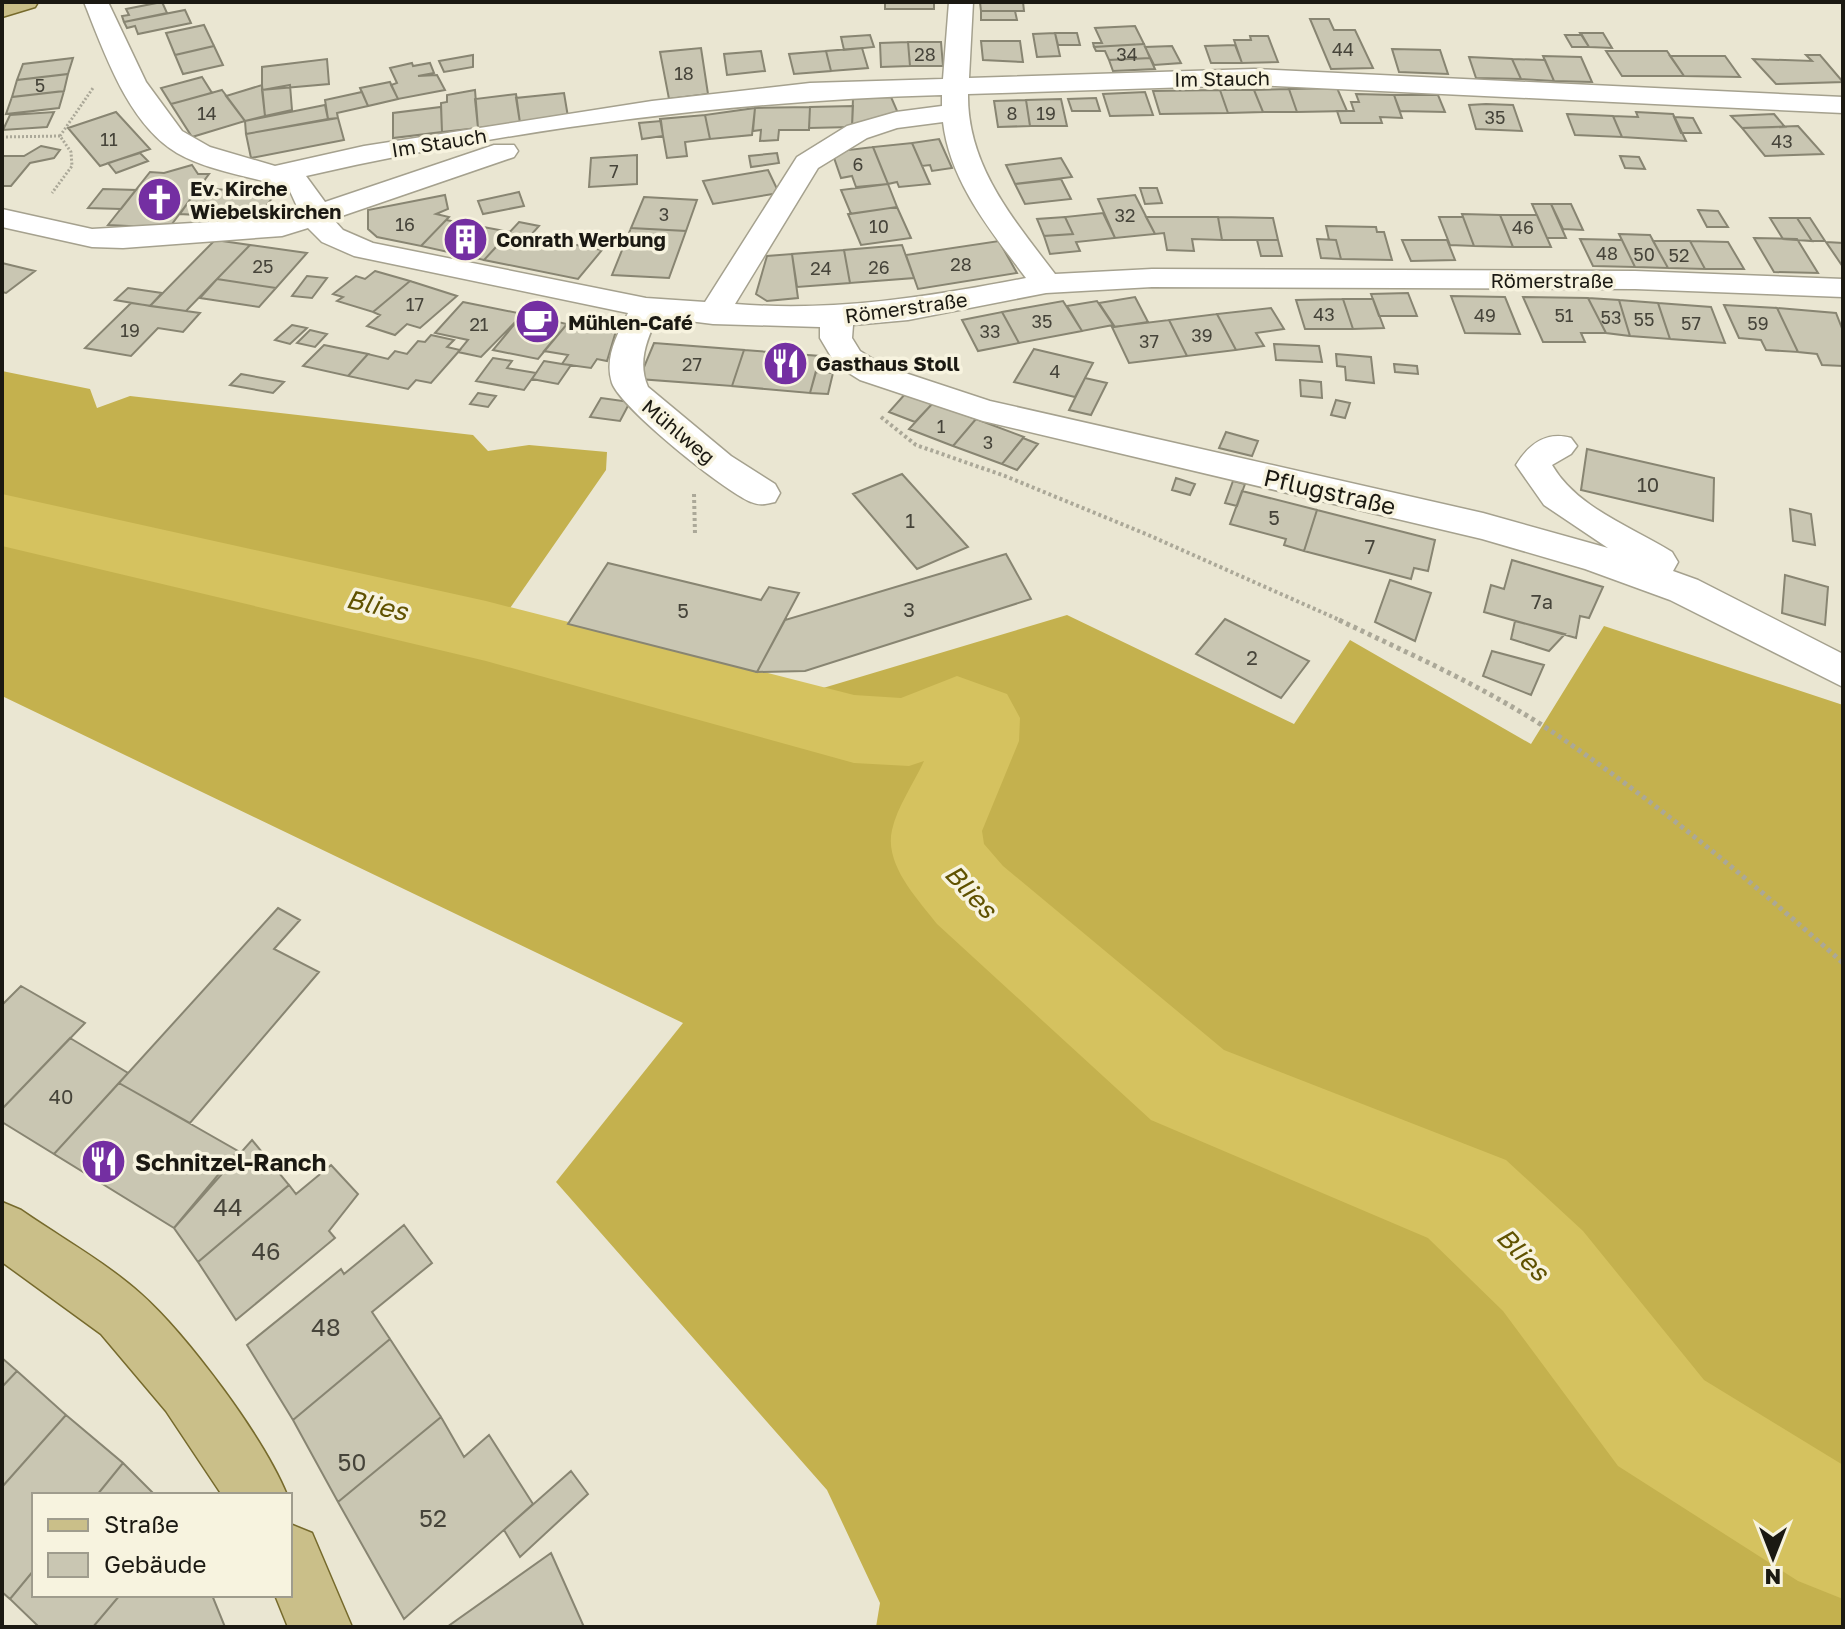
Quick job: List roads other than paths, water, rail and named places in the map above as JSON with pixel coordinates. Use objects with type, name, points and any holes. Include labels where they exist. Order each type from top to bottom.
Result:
[{"type":"main road","points":[[2,10],[26,2]]},
{"type":"main road","points":[[2,1229],[121,1314],[187,1390],[256,1493]]},
{"type":"main road","points":[[292,1560],[320,1627]]},
{"type":"street","name":"Römerstraße","points":[[96,2],[108,36],[164,130],[185,146],[299,183],[308,192],[318,218],[335,238],[365,250],[646,307],[713,314],[837,317],[908,310],[1046,284],[1152,278],[1604,280],[1843,288]]},
{"type":"street","points":[[961,2],[956,99],[965,157],[983,196],[1046,284]]},
{"type":"street","name":"Im Stauch","points":[[276,174],[364,154],[603,116],[810,91],[956,99],[1254,77],[1843,105]]},
{"type":"street","points":[[713,314],[807,163],[821,149],[846,137],[924,114],[956,99]]},
{"type":"street","name":"Im Stauch","points":[[9,219],[92,238],[123,239],[282,227],[318,218],[603,116]]},
{"type":"street","name":"Mühlweg","points":[[646,307],[625,357],[624,375],[633,392],[718,464],[762,493]]},
{"type":"street","name":"Pflugstraße","points":[[837,317],[836,338],[848,358],[872,373],[983,410],[1483,526],[1598,559],[1684,590],[1843,672]]},
{"type":"street","points":[[1559,446],[1542,453],[1534,465],[1542,484],[1573,508],[1674,572],[1685,585],[1684,590]]},
{"type":"waterway","name":"Blies","points":[[2,520],[486,631],[854,729],[909,732],[957,709],[977,718],[976,741],[937,831],[940,858],[970,895],[1188,1085],[1467,1199],[1543,1271],[1661,1423],[1843,1536]]},
{"type":"place","name":"Ev. Kirche Wiebelskirchen","points":[[159,200]]},
{"type":"place","name":"Conrath Werbung","points":[[465,239]]},
{"type":"place","name":"Mühlen-Café","points":[[537,322]]},
{"type":"place","name":"Gasthaus Stoll","points":[[785,363]]},
{"type":"place","name":"Schnitzel-Ranch","points":[[104,1161]]}]
